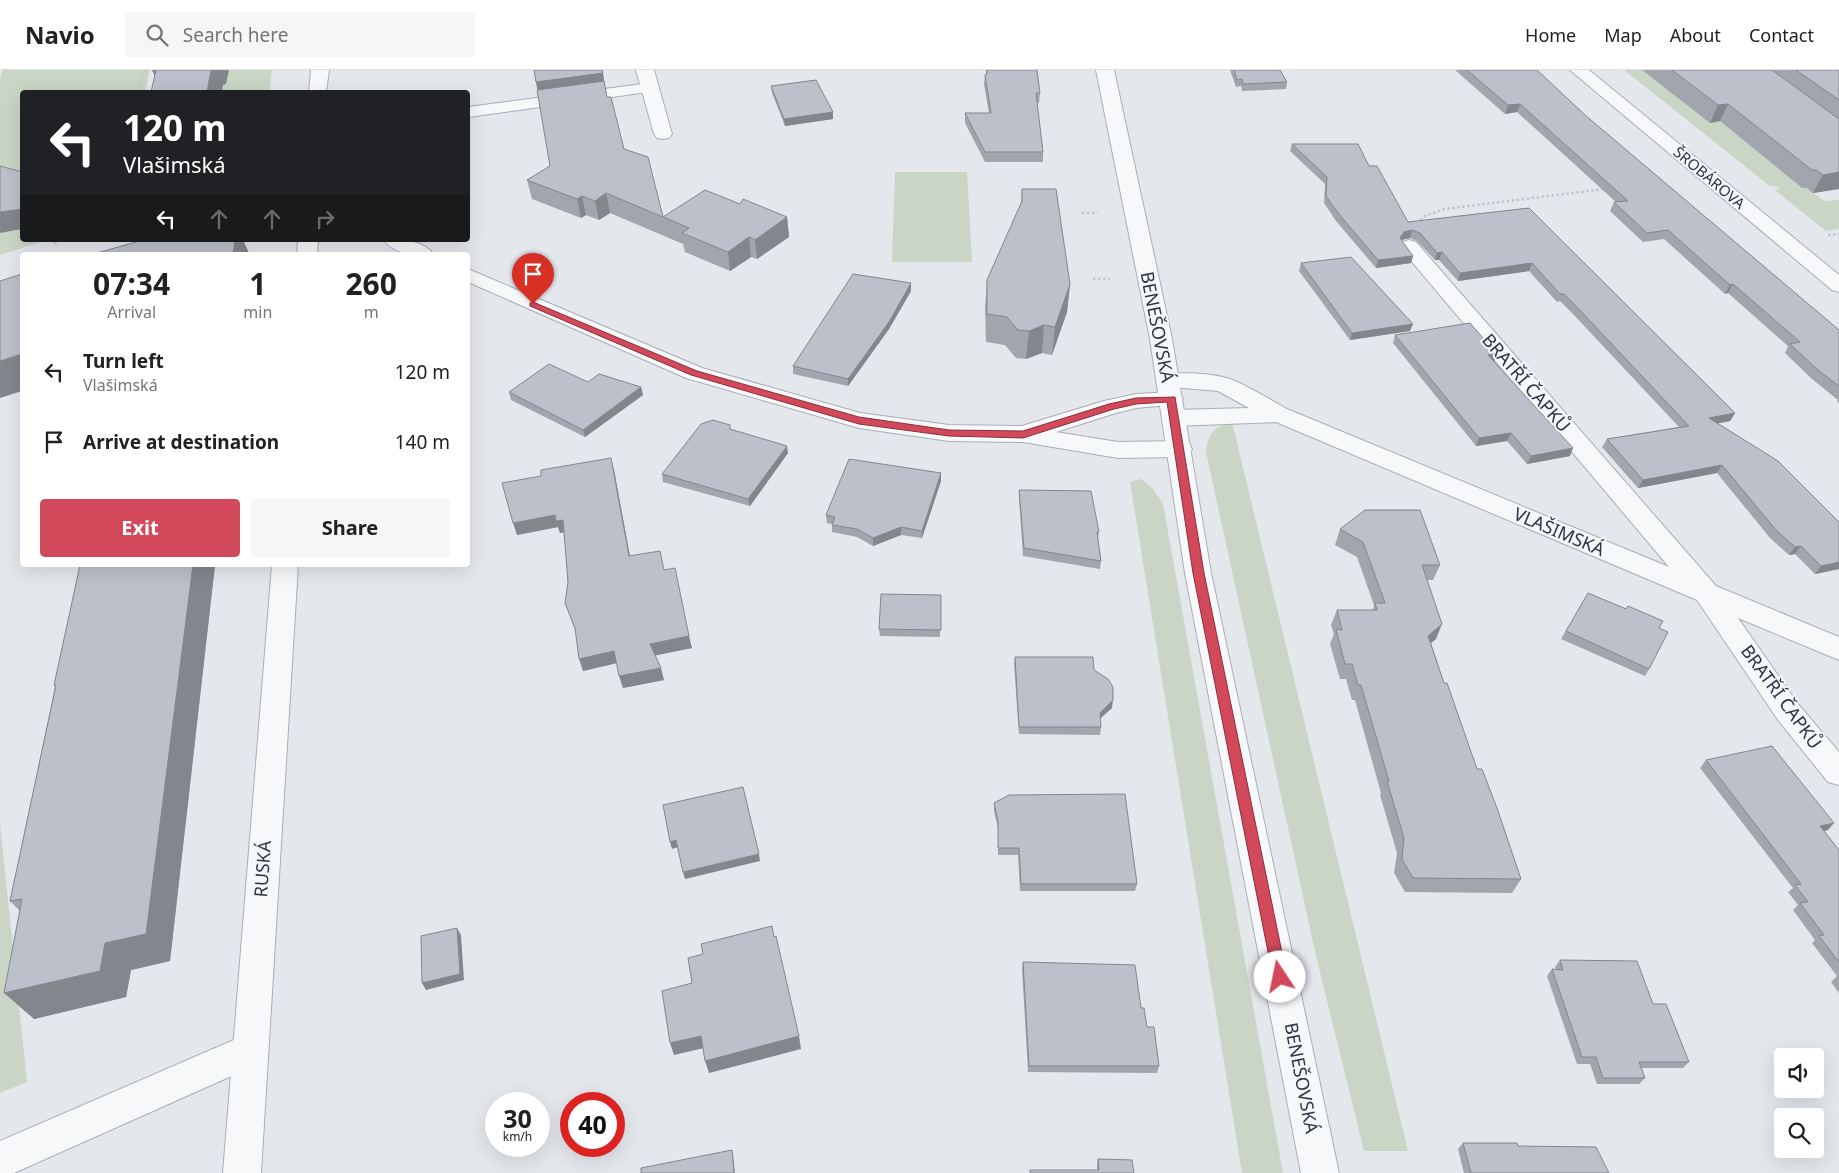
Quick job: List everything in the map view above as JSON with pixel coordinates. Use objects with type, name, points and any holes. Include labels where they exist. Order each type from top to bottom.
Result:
[{"type":"street","points":[[318,90],[320,70]]},
{"type":"street","points":[[645,70],[663,134]]},
{"type":"street","name":"BENEŠOVSKÁ","points":[[1105,70],[1173,412],[1198,573],[1320,1173]]},
{"type":"street","name":"ŠROBÁROVA","points":[[1579,70],[1839,286]]},
{"type":"street","points":[[398,242],[418,252]]},
{"type":"street","name":"BRATŘÍ ČAPKŮ","points":[[1409,246],[1708,594],[1788,712],[1839,773]]},
{"type":"street","points":[[1813,264],[1839,260]]},
{"type":"street","name":"VLAŠIMSKÁ","points":[[470,276],[694,373],[859,420],[949,433],[1023,434],[1118,450],[1173,412],[1203,382],[1224,386],[1279,414],[1839,650]]},
{"type":"street","name":"VLAŠIMSKÁ","points":[[1023,434],[1112,406],[1136,401],[1173,412],[1279,414]]},
{"type":"street","name":"RUSKÁ","points":[[242,1173],[285,567]]},
{"type":"street","points":[[0,1160],[250,1050]]},
{"type":"lane","points":[[470,112],[650,88]]},
{"type":"path","points":[[139,90],[144,70]]},
{"type":"path","points":[[1409,246],[1414,227],[1425,216],[1444,209],[1608,189]]},
{"type":"path","points":[[1082,213],[1098,213]]},
{"type":"path","points":[[1825,236],[1839,234]]},
{"type":"path","points":[[1093,279],[1110,278]]},
{"type":"green space","points":[[3,70],[150,70],[145,90],[20,90],[20,182],[0,185],[0,79]]},
{"type":"green space","points":[[228,70],[272,70],[269,90],[222,90]]},
{"type":"green space","points":[[1624,70],[1642,70],[1710,122],[1720,121],[1802,188],[1807,188],[1824,201],[1839,200],[1839,229],[1826,231],[1775,190],[1780,189],[1776,186],[1770,186]]},
{"type":"green space","points":[[895,172],[967,172],[972,262],[892,262]]},
{"type":"green space","points":[[20,229],[20,242],[41,242],[0,255],[0,230],[6,232]]},
{"type":"green space","points":[[1232,422],[1408,1151],[1364,1151],[1316,956],[1206,452],[1213,432],[1220,426]]},
{"type":"green space","points":[[1141,479],[1153,489],[1163,504],[1283,1173],[1242,1173],[1130,482]]},
{"type":"green space","points":[[0,824],[27,1082],[0,1093]]},
{"type":"building","points":[[156,70],[211,70],[207,90],[151,90]]},
{"type":"building","points":[[534,70],[602,70],[603,73],[536,82]]},
{"type":"building","points":[[987,70],[1037,70],[1040,93],[1036,93],[1043,152],[985,152],[965,113],[991,113],[985,75]]},
{"type":"building","points":[[1234,70],[1280,70],[1287,82],[1243,84],[1242,79],[1237,80]]},
{"type":"building","points":[[1467,70],[1537,70],[1585,115],[1839,330],[1839,386],[1818,370],[1790,344],[1800,342],[1733,284],[1730,285],[1668,230],[1647,233],[1614,202],[1628,201],[1520,104],[1508,105]]},
{"type":"building","points":[[1672,70],[1772,70],[1839,119],[1839,172],[1823,175],[1816,170],[1812,170],[1728,104],[1718,105]]},
{"type":"building","points":[[1796,70],[1839,70],[1839,100]]},
{"type":"building","points":[[816,80],[833,112],[784,119],[771,86]]},
{"type":"building","points":[[604,81],[607,97],[611,97],[624,149],[648,157],[663,217],[705,190],[740,204],[743,199],[787,217],[755,240],[749,237],[728,252],[682,233],[689,228],[606,193],[595,201],[582,196],[577,199],[527,180],[550,166],[537,90]]},
{"type":"building","points":[[1292,144],[1358,144],[1369,166],[1377,166],[1408,222],[1529,208],[1735,413],[1709,418],[1778,461],[1839,522],[1839,562],[1821,566],[1801,546],[1795,547],[1776,530],[1722,465],[1643,480],[1607,439],[1689,426],[1576,306],[1564,294],[1560,294],[1532,263],[1460,273],[1442,252],[1437,253],[1420,233],[1412,230],[1404,232],[1400,238],[1413,256],[1378,260],[1326,196],[1327,177]]},
{"type":"building","points":[[0,166],[20,171],[20,209],[0,212]]},
{"type":"building","points":[[1022,189],[1056,189],[1070,284],[1055,327],[1044,325],[1029,331],[1018,330],[1007,317],[987,314],[987,280],[1022,201]]},
{"type":"building","points":[[136,242],[235,242],[233,252],[101,252]]},
{"type":"building","points":[[1351,257],[1413,324],[1352,333],[1301,263]]},
{"type":"building","points":[[853,274],[911,283],[889,322],[848,379],[793,366]]},
{"type":"building","points":[[20,275],[20,355],[0,361],[0,281]]},
{"type":"building","points":[[1470,323],[1497,354],[1488,355],[1573,448],[1531,456],[1511,433],[1479,438],[1395,335]]},
{"type":"building","points":[[549,364],[588,382],[599,374],[641,387],[583,430],[509,392]]},
{"type":"building","points":[[713,420],[730,425],[730,429],[787,446],[748,499],[662,474],[701,424]]},
{"type":"building","points":[[611,458],[629,556],[660,551],[664,570],[675,568],[689,636],[650,644],[661,668],[619,676],[614,651],[579,659],[575,628],[565,603],[568,582],[563,520],[556,521],[555,515],[513,523],[502,483],[541,476],[541,470]]},
{"type":"building","points":[[849,459],[941,473],[922,531],[901,527],[873,538],[857,529],[832,525],[835,517],[826,515]]},
{"type":"building","points":[[1019,490],[1091,491],[1099,532],[1097,532],[1101,561],[1024,548]]},
{"type":"building","points":[[1365,510],[1420,510],[1440,565],[1422,565],[1442,624],[1428,636],[1444,683],[1447,683],[1477,769],[1482,769],[1521,879],[1413,878],[1402,859],[1404,838],[1387,781],[1389,781],[1361,685],[1358,685],[1352,664],[1345,664],[1336,629],[1342,630],[1337,610],[1377,610],[1375,603],[1385,603],[1363,542],[1340,529]]},
{"type":"building","points":[[80,567],[193,567],[146,934],[105,943],[100,971],[4,993],[22,899],[10,901],[56,685],[54,685]]},
{"type":"building","points":[[1588,593],[1626,609],[1628,606],[1663,621],[1659,628],[1668,632],[1649,669],[1566,631]]},
{"type":"building","points":[[881,594],[941,595],[941,630],[879,629]]},
{"type":"building","points":[[1015,657],[1093,657],[1094,670],[1108,679],[1113,687],[1113,700],[1100,713],[1101,727],[1019,727]]},
{"type":"building","points":[[1772,746],[1834,823],[1820,826],[1839,850],[1839,962],[1819,936],[1824,935],[1800,903],[1808,902],[1795,885],[1801,884],[1706,760]]},
{"type":"building","points":[[743,787],[759,854],[683,872],[676,840],[670,842],[663,805]]},
{"type":"building","points":[[1125,794],[1137,884],[1021,884],[1019,848],[998,848],[998,821],[994,803],[1009,795]]},
{"type":"building","points":[[772,926],[774,937],[776,936],[799,1036],[705,1061],[701,1036],[670,1043],[662,991],[692,983],[688,958],[703,954],[701,944]]},
{"type":"building","points":[[457,928],[460,974],[422,983],[421,936]]},
{"type":"building","points":[[1560,960],[1637,961],[1653,1004],[1666,1004],[1689,1062],[1639,1062],[1645,1078],[1603,1078],[1596,1057],[1582,1057],[1552,969],[1563,970]]},
{"type":"building","points":[[1023,962],[1135,965],[1141,1008],[1144,1008],[1147,1027],[1154,1027],[1159,1066],[1029,1066]]},
{"type":"building","points":[[1463,1143],[1517,1143],[1518,1146],[1596,1147],[1609,1173],[1471,1173]]},
{"type":"building","points":[[732,1150],[734,1173],[641,1173],[641,1168]]},
{"type":"building","points":[[1098,1159],[1132,1160],[1134,1173],[1030,1173],[1030,1170],[1099,1170]]},
{"type":"route","points":[[533,304],[694,373],[859,420],[949,433],[1023,434],[1112,406],[1136,401],[1171,399],[1198,573],[1280,977]]}]
